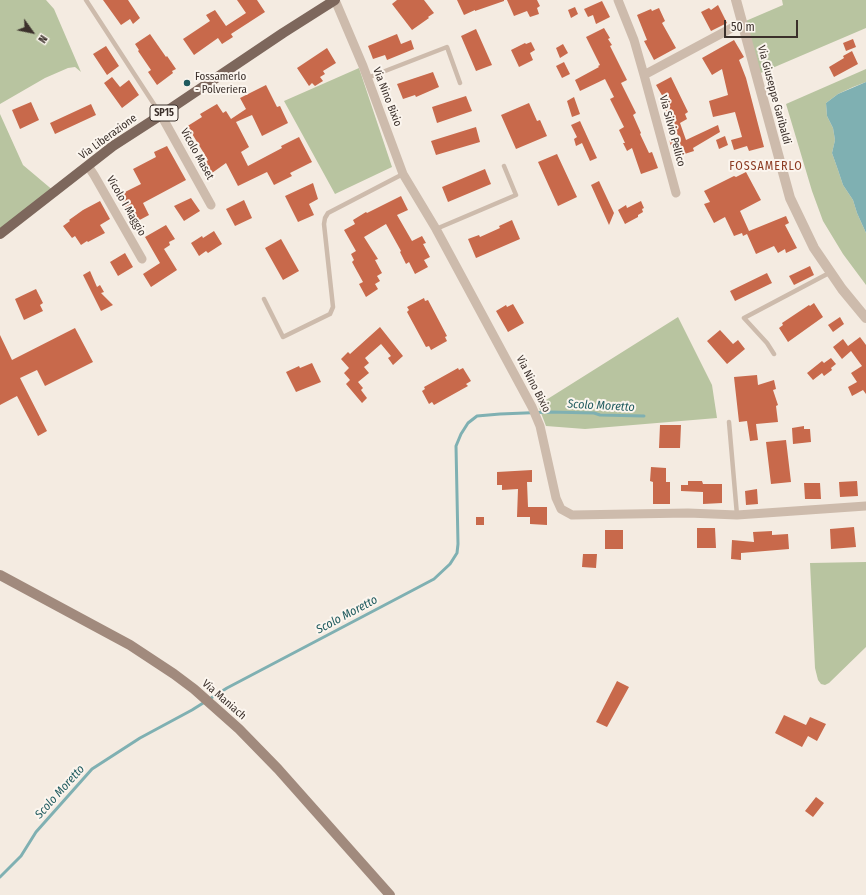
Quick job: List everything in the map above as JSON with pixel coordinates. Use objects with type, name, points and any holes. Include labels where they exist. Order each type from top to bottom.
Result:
[{"type":"main road","name":"Via Liberazione","points":[[0,234],[113,146],[335,0]]},
{"type":"main road","name":"Via Maniach","points":[[0,575],[130,645],[174,674],[199,693],[239,729],[278,769],[390,895]]},
{"type":"street","name":"Via Nino Bixio","points":[[335,0],[367,78],[403,174],[436,229],[532,407],[540,426],[556,498],[561,509],[572,515],[688,513],[737,515],[866,506]]},
{"type":"street","name":"Via Silvio Pellico","points":[[618,0],[634,40],[676,193]]},
{"type":"street","name":"Via Giuseppe Garibaldi","points":[[736,0],[741,23],[790,198],[814,248],[842,289],[866,318]]},
{"type":"street","points":[[644,75],[741,23]]},
{"type":"street","name":"Vicolo Maset","points":[[161,115],[211,205]]},
{"type":"street","name":"Vicolo I Maggio","points":[[88,166],[142,259]]},
{"type":"lane","points":[[86,0],[161,115]]},
{"type":"lane","points":[[367,78],[447,47],[460,83]]},
{"type":"lane","points":[[436,229],[516,195],[504,166]]},
{"type":"lane","points":[[264,299],[283,337],[330,314],[333,308],[324,224],[325,218],[328,213],[403,174]]},
{"type":"lane","points":[[774,354],[767,342],[744,318],[831,272]]},
{"type":"lane","points":[[730,422],[737,515]]},
{"type":"green space","points":[[0,0],[46,0],[54,9],[81,72],[75,67],[68,68],[45,78],[0,104]]},
{"type":"green space","points":[[782,0],[866,0],[866,28],[756,75],[741,23],[783,5]]},
{"type":"green space","points":[[359,68],[392,167],[335,194],[284,101]]},
{"type":"green space","points":[[866,69],[866,82],[838,94],[826,103],[827,116],[833,128],[835,140],[832,153],[843,185],[853,200],[866,233],[866,285],[843,254],[823,221],[812,191],[786,104]]},
{"type":"green space","points":[[0,114],[23,165],[55,192],[0,234]]},
{"type":"green space","points":[[678,317],[712,385],[717,418],[585,429],[546,426],[538,405]]},
{"type":"green space","points":[[866,562],[866,647],[829,683],[825,685],[821,684],[818,680],[815,668],[810,563]]},
{"type":"water","points":[[866,82],[866,233],[853,200],[843,185],[832,153],[835,140],[833,128],[827,116],[826,103],[838,94]]},
{"type":"building","points":[[103,0],[128,0],[140,18],[133,24],[130,19],[121,25]]},
{"type":"building","points":[[237,0],[257,0],[265,12],[231,34],[233,37],[222,44],[218,38],[194,55],[183,39],[210,21],[206,15],[215,10],[226,26],[246,13]]},
{"type":"building","points":[[397,0],[424,0],[434,13],[412,30],[392,4]]},
{"type":"building","points":[[457,0],[504,0],[504,1],[464,15]]},
{"type":"building","points":[[507,0],[537,0],[540,6],[537,8],[539,14],[530,17],[527,11],[514,16]]},
{"type":"building","points":[[602,1],[610,17],[596,24],[593,15],[588,17],[584,9]]},
{"type":"building","points":[[718,5],[727,23],[711,31],[701,12],[709,8],[711,10]]},
{"type":"building","points":[[575,7],[578,14],[571,18],[568,10]]},
{"type":"building","points":[[659,8],[665,21],[662,23],[676,48],[654,60],[644,41],[647,40],[637,15],[651,9],[652,11]]},
{"type":"building","points":[[604,28],[610,38],[608,39],[612,45],[610,46],[627,80],[621,83],[636,113],[633,115],[641,133],[640,134],[649,153],[652,152],[658,168],[641,174],[632,148],[627,151],[623,143],[625,143],[619,130],[624,127],[610,99],[614,97],[605,79],[580,91],[575,80],[599,67],[598,66],[600,65],[586,37]]},
{"type":"building","points":[[476,29],[492,65],[476,71],[461,36]]},
{"type":"building","points":[[150,34],[176,69],[157,85],[148,72],[151,70],[135,44]]},
{"type":"building","points":[[397,34],[401,44],[411,40],[414,49],[387,60],[385,55],[373,59],[368,46]]},
{"type":"building","points":[[853,39],[856,47],[846,51],[843,43]]},
{"type":"building","points":[[734,40],[744,57],[739,60],[746,78],[764,147],[749,151],[747,146],[734,150],[731,140],[742,137],[735,112],[713,117],[709,101],[728,95],[722,69],[712,75],[702,58]]},
{"type":"building","points":[[531,42],[535,50],[530,53],[533,60],[519,67],[511,50],[525,43]]},
{"type":"building","points":[[563,44],[568,53],[560,58],[556,48]]},
{"type":"building","points":[[106,46],[119,66],[107,75],[93,54]]},
{"type":"building","points":[[327,48],[336,63],[323,71],[325,74],[320,77],[323,81],[315,86],[312,83],[309,86],[297,68]]},
{"type":"building","points":[[852,51],[858,64],[834,77],[829,67]]},
{"type":"building","points":[[564,62],[570,74],[562,78],[556,66]]},
{"type":"building","points":[[433,72],[439,87],[416,97],[415,95],[403,99],[397,84]]},
{"type":"building","points":[[112,77],[120,87],[129,80],[139,95],[122,108],[104,83]]},
{"type":"building","points":[[671,77],[688,112],[685,114],[687,119],[680,123],[686,140],[718,125],[720,132],[693,148],[694,151],[675,157],[669,140],[679,137],[665,111],[670,109],[656,85]]},
{"type":"building","points":[[266,85],[277,107],[280,106],[288,123],[262,136],[252,115],[236,122],[249,147],[241,152],[248,166],[299,137],[312,162],[290,173],[292,176],[274,185],[267,172],[238,186],[226,163],[212,173],[205,163],[208,160],[191,132],[190,133],[186,127],[202,117],[200,114],[217,104],[223,113],[226,111],[231,119],[246,109],[240,98]]},
{"type":"building","points":[[466,96],[472,111],[437,123],[432,107]]},
{"type":"building","points":[[574,97],[580,114],[572,117],[567,101]]},
{"type":"building","points":[[31,102],[39,120],[20,129],[12,110]]},
{"type":"building","points":[[529,103],[537,121],[540,120],[547,136],[516,149],[501,115]]},
{"type":"building","points":[[91,104],[96,115],[55,134],[50,123]]},
{"type":"building","points":[[580,121],[597,158],[590,161],[582,143],[576,146],[574,139],[577,137],[571,125]]},
{"type":"building","points":[[476,127],[480,142],[436,155],[431,141]]},
{"type":"building","points":[[725,136],[728,145],[719,149],[716,140]]},
{"type":"building","points":[[167,146],[186,180],[143,203],[149,215],[134,223],[119,195],[141,184],[133,169],[156,157],[154,152]]},
{"type":"building","points":[[557,154],[577,197],[558,206],[538,162]]},
{"type":"building","points":[[485,169],[491,184],[448,202],[442,187]]},
{"type":"building","points":[[746,172],[761,200],[740,211],[749,231],[786,216],[789,223],[785,225],[797,248],[786,253],[785,249],[778,253],[774,246],[756,254],[747,234],[743,236],[742,233],[734,236],[725,217],[714,223],[704,204],[710,202],[704,191],[734,176],[736,177]]},
{"type":"building","points":[[599,181],[614,213],[609,225],[591,185]]},
{"type":"building","points":[[313,183],[318,199],[309,204],[314,215],[298,222],[285,196]]},
{"type":"building","points":[[401,196],[408,210],[397,215],[412,241],[422,236],[426,243],[423,244],[430,257],[424,260],[428,267],[415,274],[409,262],[406,264],[400,252],[401,251],[386,224],[364,237],[378,259],[375,260],[382,273],[377,276],[380,281],[375,284],[378,289],[366,297],[359,284],[363,282],[352,262],[354,260],[351,254],[356,251],[344,230],[355,224],[353,220],[366,212],[367,213]]},
{"type":"building","points":[[191,198],[200,211],[184,221],[174,206]]},
{"type":"building","points":[[244,200],[252,218],[235,226],[226,209]]},
{"type":"building","points":[[100,201],[110,219],[100,225],[105,233],[81,245],[75,236],[72,238],[63,226],[83,210]]},
{"type":"building","points":[[641,201],[644,208],[642,209],[643,212],[638,215],[638,217],[625,224],[618,210],[626,205],[627,208]]},
{"type":"building","points":[[512,220],[520,239],[476,258],[468,239],[479,235],[480,237],[500,228],[499,226]]},
{"type":"building","points":[[166,225],[175,239],[169,242],[170,245],[164,249],[177,270],[151,287],[143,274],[160,263],[145,237]]},
{"type":"building","points":[[214,231],[222,244],[208,253],[206,251],[199,256],[191,243]]},
{"type":"building","points":[[281,239],[299,271],[283,280],[265,248]]},
{"type":"building","points":[[125,253],[133,267],[118,276],[110,262]]},
{"type":"building","points":[[810,266],[814,275],[794,285],[789,276]]},
{"type":"building","points":[[90,271],[97,287],[100,285],[104,292],[101,293],[113,305],[101,311],[83,275]]},
{"type":"building","points":[[767,273],[772,283],[735,301],[730,291]]},
{"type":"building","points":[[36,289],[43,303],[40,305],[43,311],[24,320],[15,299]]},
{"type":"building","points":[[424,298],[425,301],[428,300],[447,336],[445,337],[447,341],[431,350],[429,346],[426,347],[407,312],[409,310],[407,307]]},
{"type":"building","points":[[814,303],[823,317],[788,342],[779,328],[783,325],[782,323]]},
{"type":"building","points":[[513,304],[524,323],[508,332],[496,311],[506,305],[507,307]]},
{"type":"building","points":[[840,317],[844,324],[833,332],[828,325]]},
{"type":"building","points":[[380,327],[403,356],[393,365],[388,358],[391,356],[381,344],[365,358],[369,363],[364,367],[369,373],[358,382],[363,388],[361,390],[367,398],[362,403],[346,384],[350,380],[344,373],[349,368],[341,359],[348,352],[350,354]]},
{"type":"building","points":[[75,328],[93,362],[45,386],[37,370],[20,378],[47,431],[38,436],[17,396],[0,405],[0,335],[12,360]]},
{"type":"building","points":[[720,330],[733,344],[738,340],[745,349],[727,364],[707,341]]},
{"type":"building","points":[[860,337],[866,345],[866,394],[863,390],[852,396],[848,387],[857,382],[851,373],[862,366],[851,351],[842,359],[833,347],[843,339],[848,346]]},
{"type":"building","points":[[831,358],[836,364],[831,368],[832,370],[824,376],[822,373],[813,380],[807,373],[822,361],[824,363]]},
{"type":"building","points":[[312,363],[321,382],[296,392],[286,372],[299,366],[300,368]]},
{"type":"building","points":[[458,368],[459,370],[463,368],[471,381],[466,384],[468,386],[434,405],[432,402],[429,404],[422,391],[425,389],[424,387]]},
{"type":"building","points":[[757,375],[758,385],[774,380],[776,389],[773,390],[778,405],[776,406],[778,422],[756,424],[758,440],[750,441],[747,421],[739,422],[734,377]]},
{"type":"building","points":[[660,425],[681,425],[680,448],[659,448]]},
{"type":"building","points":[[804,426],[804,429],[810,429],[811,442],[793,444],[792,428]]},
{"type":"building","points":[[786,440],[791,482],[771,484],[766,442]]},
{"type":"building","points":[[651,467],[666,468],[666,482],[670,482],[670,504],[653,504],[653,482],[650,481]]},
{"type":"building","points":[[532,470],[532,482],[527,482],[528,507],[547,507],[547,525],[530,524],[530,517],[517,517],[518,489],[502,490],[502,485],[497,485],[497,472]]},
{"type":"building","points":[[688,481],[702,481],[703,484],[722,484],[722,503],[703,504],[703,492],[681,491],[681,485],[688,485]]},
{"type":"building","points":[[857,481],[858,496],[840,497],[839,482]]},
{"type":"building","points":[[804,483],[820,483],[821,499],[805,499]]},
{"type":"building","points":[[757,489],[758,504],[746,505],[745,491]]},
{"type":"building","points":[[476,517],[484,517],[484,525],[476,525]]},
{"type":"building","points":[[854,527],[856,547],[831,549],[830,529]]},
{"type":"building","points":[[697,528],[715,528],[716,548],[697,548]]},
{"type":"building","points":[[605,530],[623,530],[623,549],[605,549]]},
{"type":"building","points":[[772,531],[772,535],[788,534],[789,549],[741,553],[741,560],[731,559],[732,540],[754,542],[753,532]]},
{"type":"building","points":[[583,554],[597,554],[596,568],[582,567]]},
{"type":"building","points":[[617,681],[629,687],[607,727],[596,722]]},
{"type":"building","points":[[784,715],[806,725],[810,717],[826,724],[817,741],[808,736],[802,747],[775,733]]},
{"type":"building","points":[[816,797],[824,803],[813,817],[805,811]]},
{"type":"waterway","name":"Scolo Moretto","points":[[0,877],[21,856],[36,832],[92,769],[140,738],[192,710],[227,688],[434,579],[450,564],[457,553],[458,544],[456,446],[468,423],[477,416],[550,412],[644,416]]},
{"type":"place","name":"Fossamerlo - Polveriera","points":[[187,83]]},
{"type":"district","name":"FOSSAMERLO","points":[[766,167]]}]
